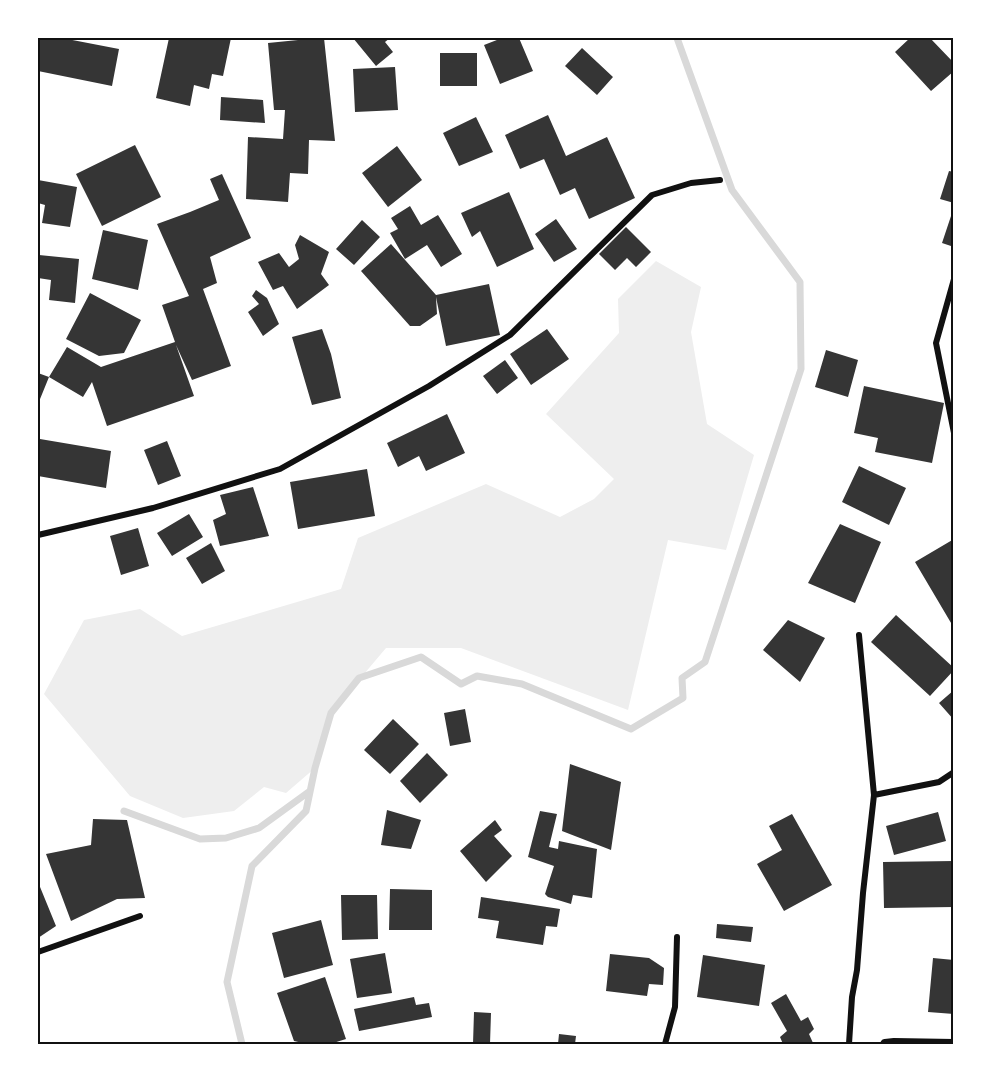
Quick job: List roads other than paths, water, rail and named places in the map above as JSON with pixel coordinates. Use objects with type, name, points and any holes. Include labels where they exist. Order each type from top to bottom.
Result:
[{"type":"street","points":[[38,535],[153,508],[280,469],[429,386],[510,335],[652,195],[691,183],[720,180]]},
{"type":"street","points":[[954,279],[936,343],[954,433]]},
{"type":"street","points":[[849,1044],[874,795],[859,636]]},
{"type":"street","points":[[874,795],[939,782],[954,772]]},
{"type":"street","points":[[38,952],[140,916]]},
{"type":"street","points":[[665,1044],[675,1007],[677,937]]},
{"type":"street","points":[[885,1044],[954,1044]]},
{"type":"waterway","points":[[242,1044],[227,982],[252,866],[306,811],[315,768],[331,713],[359,678],[421,657],[461,684],[477,676],[522,684],[631,729],[683,698],[682,678],[705,662],[801,369],[800,282],[732,190],[677,38]]},
{"type":"waterway","points":[[124,811],[200,839],[226,838],[259,828],[310,791]]}]
